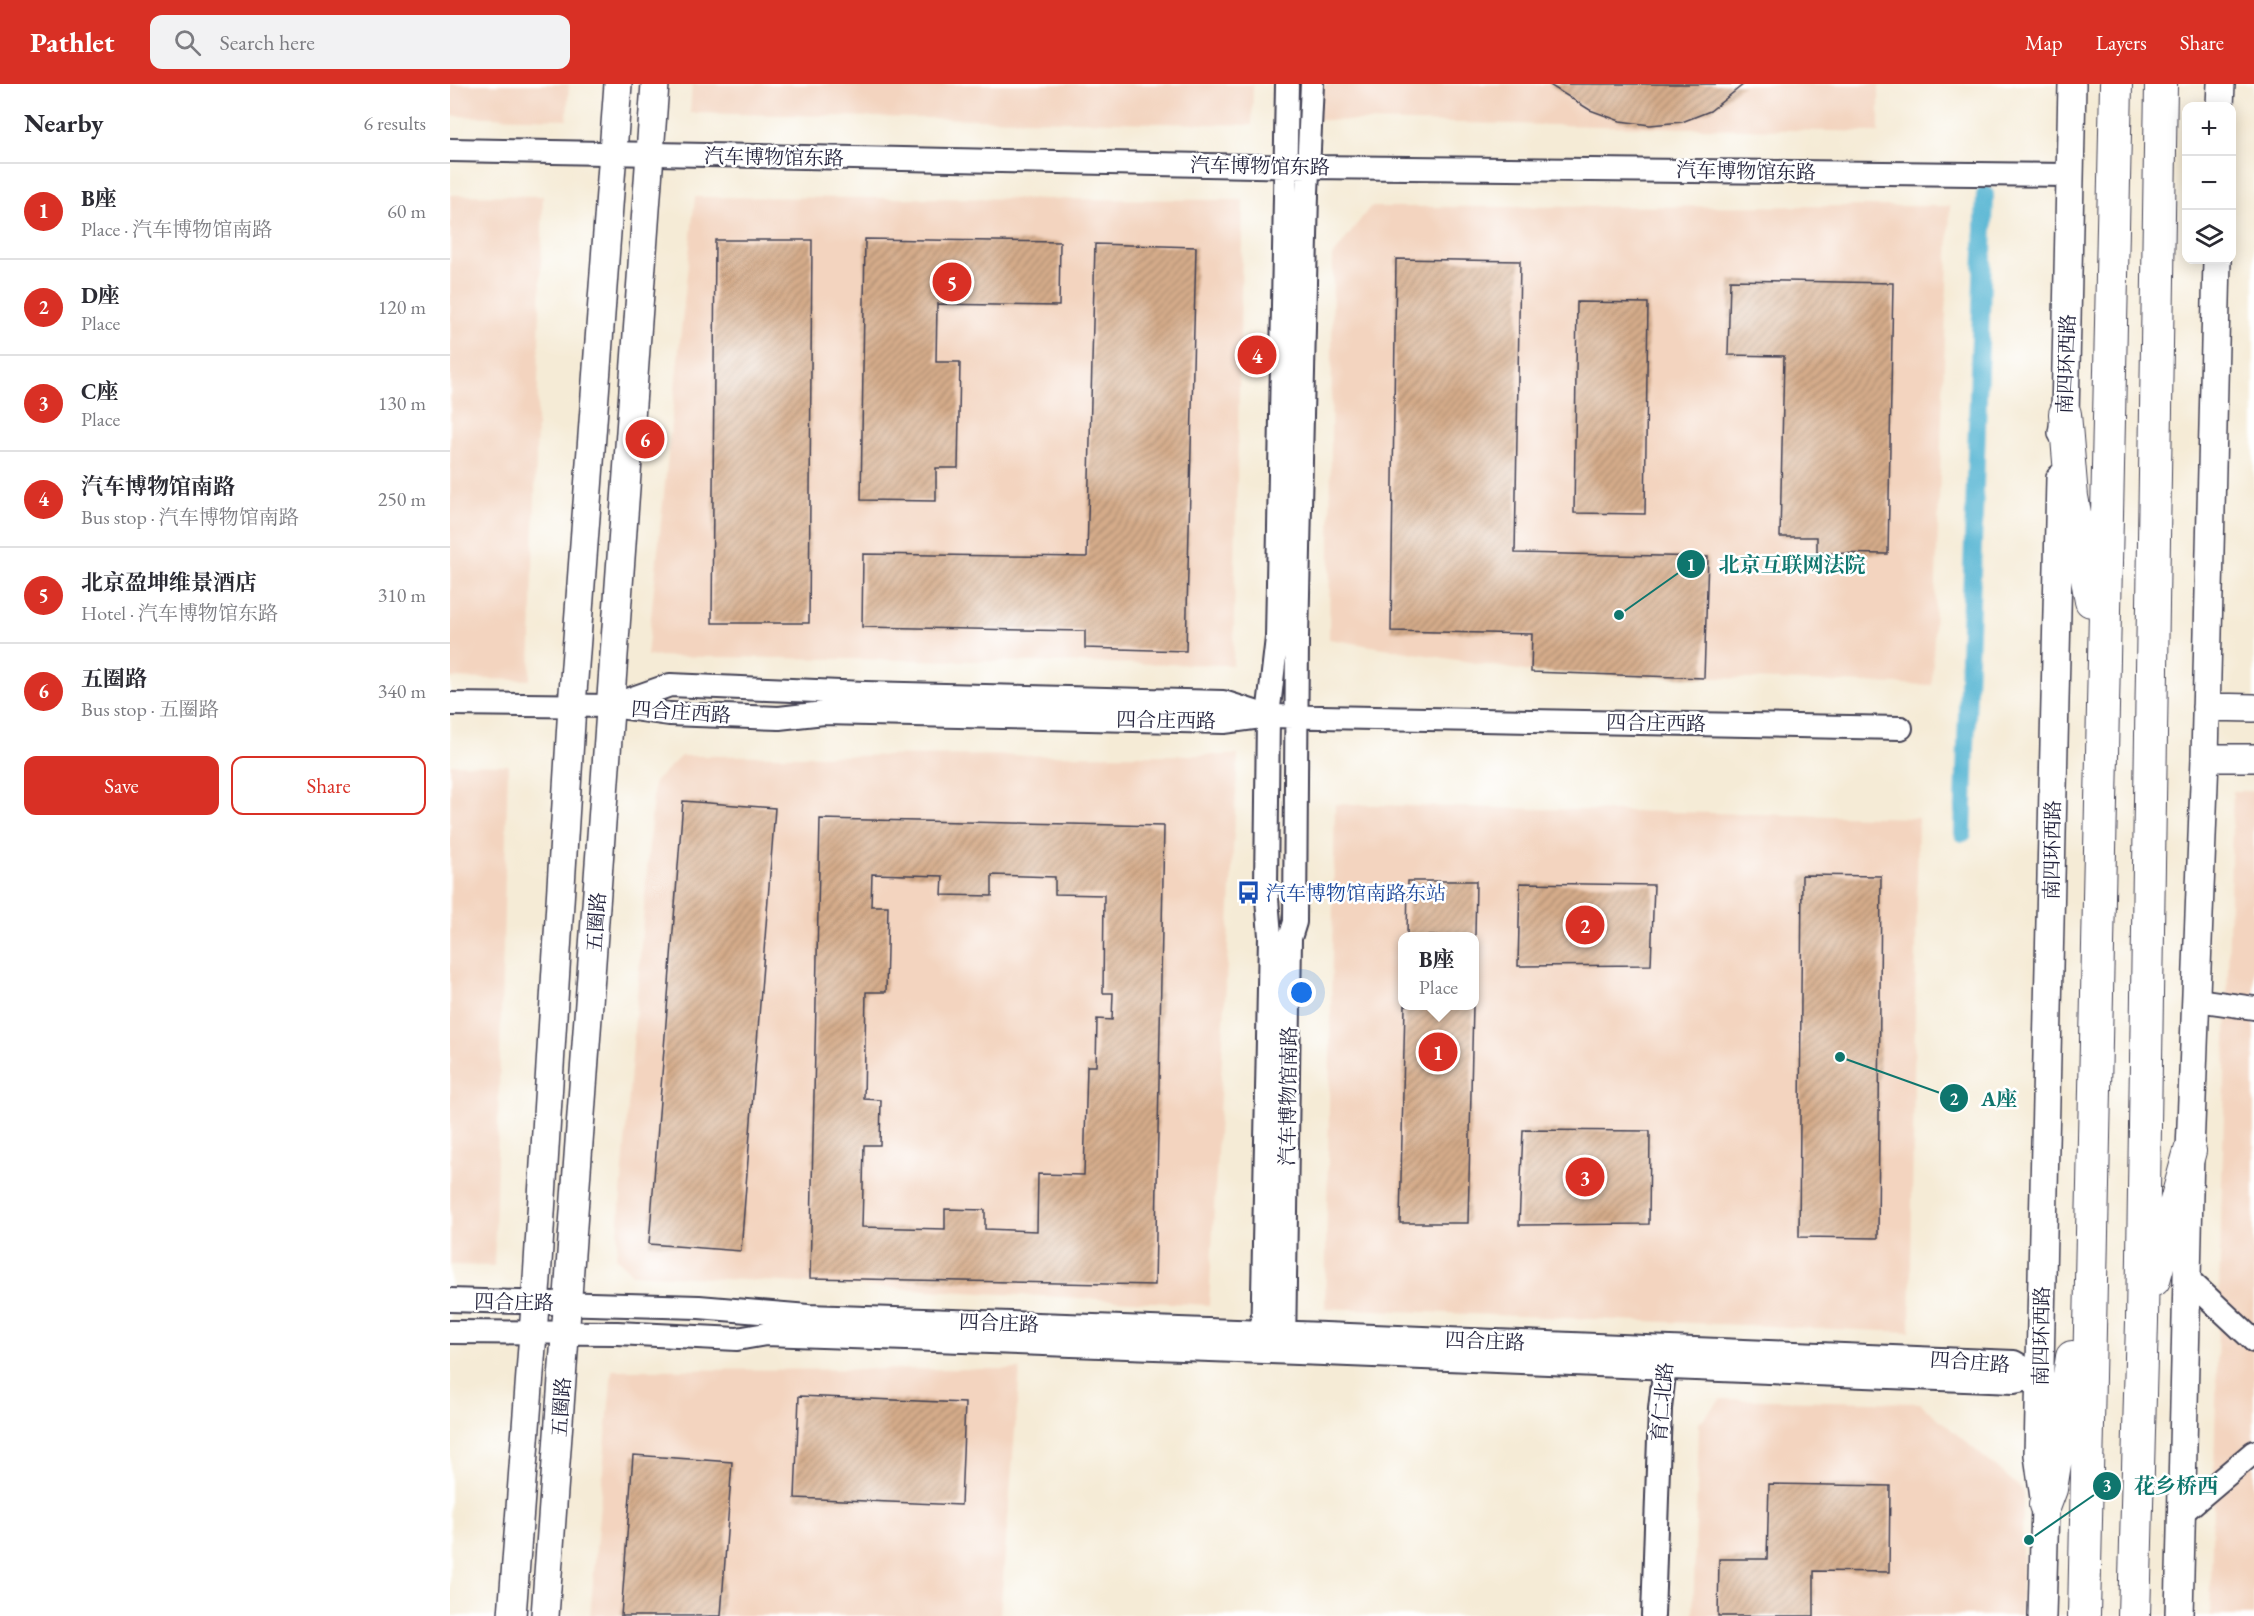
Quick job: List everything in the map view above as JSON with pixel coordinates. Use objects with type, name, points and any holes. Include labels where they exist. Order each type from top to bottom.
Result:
[{"type":"highway","points":[[2084,1616],[2116,84]]},
{"type":"highway","points":[[2134,1616],[2142,1321],[2161,84]]},
{"type":"highway","points":[[2066,414],[2072,497],[2104,667]]},
{"type":"highway","points":[[2142,1321],[2190,1151]]},
{"type":"highway","points":[[2045,1505],[2053,1478],[2072,1365],[2075,1318],[2092,1229]]},
{"type":"main road","name":"五圈路","points":[[512,1616],[536,1302],[572,705],[618,84]]},
{"type":"main road","name":"五圈路","points":[[545,1616],[656,84]]},
{"type":"main road","name":"南四环西路","points":[[2042,1616],[2045,1505],[2038,1455],[2061,442],[2066,414],[2072,84]]},
{"type":"main road","points":[[2220,102],[2221,84]]},
{"type":"main road","points":[[2179,1616],[2190,1151],[2205,758],[2217,264]]},
{"type":"main road","points":[[2206,707],[2254,708]]},
{"type":"main road","points":[[2205,758],[2254,758]]},
{"type":"street","name":"汽车博物馆南路","points":[[1273,1342],[1270,936],[1266,886],[1268,716],[1277,638],[1287,84]]},
{"type":"street","name":"汽车博物馆南路","points":[[1273,1342],[1290,938],[1295,922],[1297,716],[1311,84]]},
{"type":"street","name":"汽车博物馆东路","points":[[450,150],[1308,167],[2070,175]]},
{"type":"street","name":"四合庄西路","points":[[450,704],[612,706],[669,714],[779,718],[824,713],[1224,722],[1268,716],[1297,716],[1901,728]]},
{"type":"street","points":[[2197,1000],[2254,1008]]},
{"type":"street","points":[[2188,1279],[2254,1341]]},
{"type":"street","name":"四合庄路","points":[[450,1300],[699,1307],[808,1316],[2014,1382],[2040,1377]]},
{"type":"street","name":"四合庄路","points":[[450,1332],[566,1333],[737,1339],[766,1334],[1273,1342]]},
{"type":"street","name":"育仁北路","points":[[1653,1616],[1659,1421],[1667,1362]]},
{"type":"street","name":"育仁北路","points":[[1667,1362],[1675,1410],[1668,1616]]},
{"type":"street","points":[[2183,1512],[2254,1452]]},
{"type":"shaded area","points":[[450,84],[569,84],[567,119],[450,116]]},
{"type":"shaded area","points":[[692,84],[1253,84],[1252,125],[690,113]]},
{"type":"shaded area","points":[[1317,84],[1879,84],[1879,132],[1316,120]]},
{"type":"shaded area","points":[[450,195],[543,196],[530,680],[450,678]]},
{"type":"shaded area","points":[[695,197],[1243,200],[1233,665],[647,656]]},
{"type":"shaded area","points":[[1950,206],[1932,685],[1531,672],[1329,639],[1333,256],[1370,207]]},
{"type":"shaded area","points":[[1238,755],[1209,1305],[632,1274],[616,1257],[654,782],[681,756]]},
{"type":"shaded area","points":[[450,764],[508,765],[494,1266],[450,1265]]},
{"type":"shaded area","points":[[2233,791],[2254,791],[2254,1616],[2210,1616]]},
{"type":"shaded area","points":[[1335,804],[1918,818],[1910,1332],[1325,1308]]},
{"type":"shaded area","points":[[1020,1369],[1000,1616],[590,1616],[612,1370]]},
{"type":"shaded area","points":[[1721,1399],[1920,1403],[2023,1490],[2021,1616],[1693,1616],[1699,1423]]},
{"type":"building","points":[[1548,84],[1744,84],[1710,111],[1682,122],[1650,125],[1620,121],[1590,110]]},
{"type":"building","points":[[865,239],[1060,242],[1059,306],[937,304],[936,362],[960,362],[958,468],[936,468],[936,501],[861,500]]},
{"type":"building","points":[[715,240],[812,240],[809,623],[712,623]]},
{"type":"building","points":[[1095,244],[1196,247],[1186,651],[1085,648],[1085,631],[862,627],[863,554],[1087,557]]},
{"type":"building","points":[[1396,259],[1520,261],[1515,553],[1708,557],[1704,678],[1531,672],[1532,634],[1391,631]]},
{"type":"building","points":[[1730,280],[1893,283],[1888,554],[1817,553],[1817,537],[1780,537],[1784,356],[1728,355]]},
{"type":"building","points":[[1577,302],[1648,303],[1645,514],[1574,513]]},
{"type":"building","points":[[683,801],[775,808],[741,1251],[649,1244]]},
{"type":"building","points":[[820,819],[1164,826],[1155,1285],[810,1278]],"holes":[[[872,874],[943,876],[942,895],[992,896],[992,875],[1055,877],[1055,894],[1104,895],[1103,993],[1113,993],[1112,1020],[1097,1019],[1096,1066],[1087,1066],[1084,1175],[1038,1174],[1037,1231],[985,1229],[985,1210],[945,1209],[945,1229],[862,1227],[864,1145],[880,1145],[881,1100],[864,1099],[866,992],[886,992],[888,906],[871,906]]]},
{"type":"building","points":[[1802,875],[1881,876],[1878,1238],[1799,1237]]},
{"type":"building","points":[[1408,881],[1476,881],[1475,932],[1407,932]]},
{"type":"building","points":[[1520,883],[1654,885],[1651,965],[1518,966]]},
{"type":"building","points":[[1405,1010],[1473,1010],[1468,1223],[1400,1223]]},
{"type":"building","points":[[1523,1130],[1650,1131],[1649,1224],[1519,1225]]},
{"type":"building","points":[[799,1396],[965,1403],[961,1505],[795,1498]]},
{"type":"building","points":[[633,1455],[732,1462],[721,1616],[621,1616]]},
{"type":"building","points":[[1769,1484],[1890,1486],[1889,1572],[1814,1571],[1814,1616],[1718,1616],[1719,1559],[1767,1559]]},
{"type":"waterway","points":[[1963,833],[1985,195]]},
{"type":"place","name":"北京盈坤维景酒店","points":[[952,282]]},
{"type":"place","name":"汽车博物馆南路","points":[[1257,355]]},
{"type":"place","name":"五圈路","points":[[645,439]]},
{"type":"place","name":"北京互联网法院","points":[[1619,615]]},
{"type":"place","name":"汽车博物馆南路东站","points":[[1248,893]]},
{"type":"place","name":"D座","points":[[1585,925]]},
{"type":"place","name":"B座","points":[[1438,1052]]},
{"type":"place","name":"A座","points":[[1840,1057]]},
{"type":"place","name":"C座","points":[[1585,1177]]},
{"type":"place","name":"花乡桥西","points":[[2029,1540]]}]
